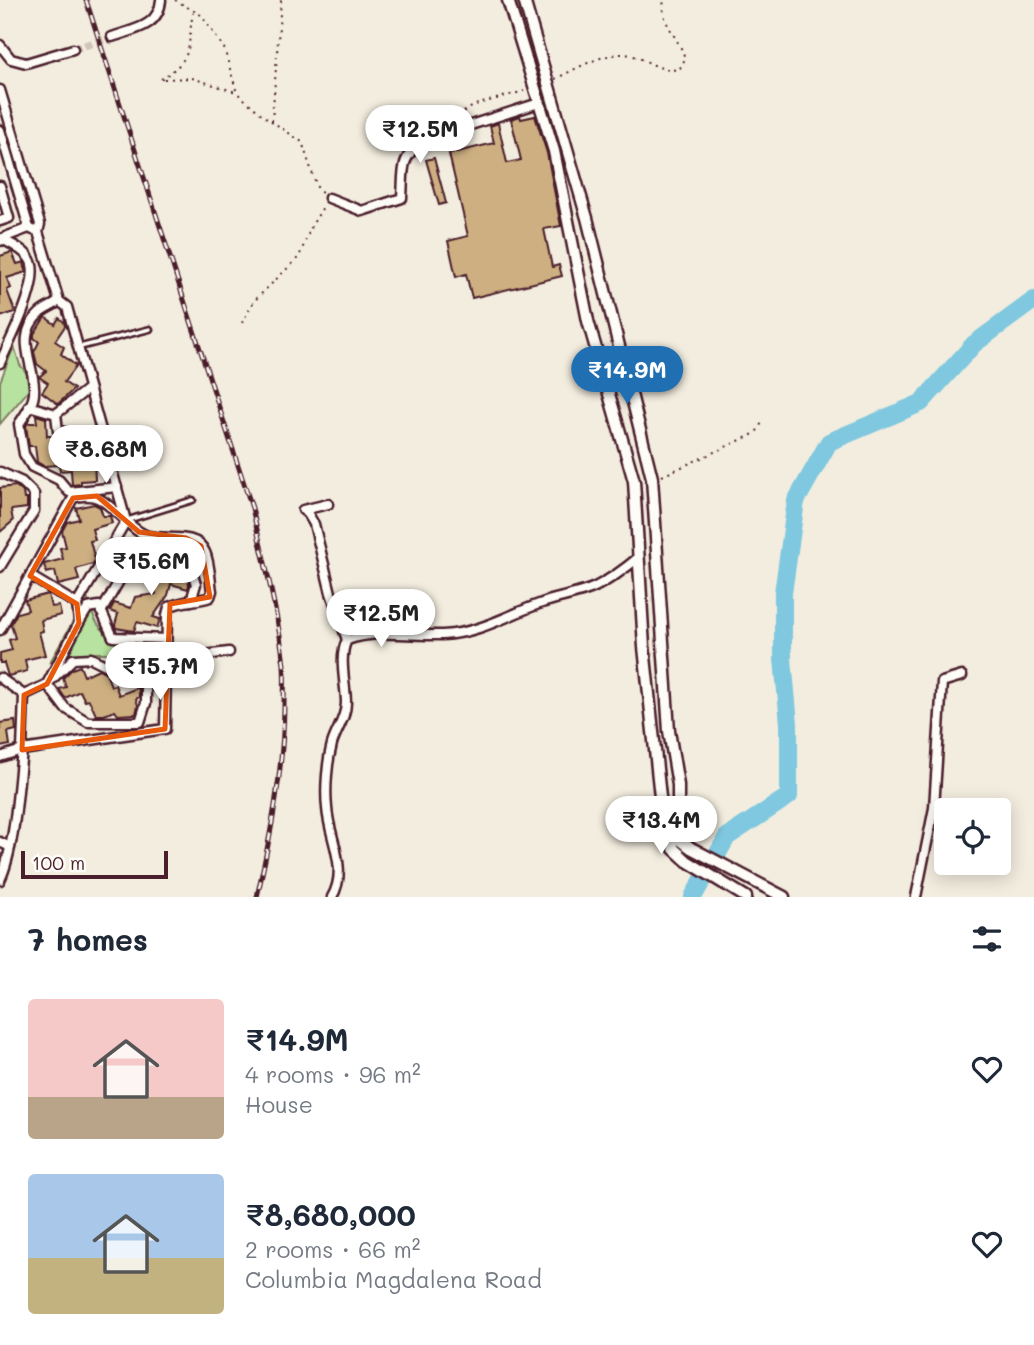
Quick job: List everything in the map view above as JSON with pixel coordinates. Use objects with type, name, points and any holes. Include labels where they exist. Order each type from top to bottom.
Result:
[{"type":"street","points":[[112,37],[149,24],[156,18],[161,0]]},
{"type":"street","points":[[508,0],[554,151],[588,321],[634,481],[644,647],[660,797],[668,830],[674,849],[688,861],[746,897]]},
{"type":"street","points":[[524,0],[587,218],[652,478],[669,731],[678,785],[678,805],[668,830]]},
{"type":"street","points":[[0,45],[11,59],[26,63],[74,49]]},
{"type":"street","points":[[0,90],[40,225],[34,230],[1,240]]},
{"type":"street","points":[[329,198],[362,211],[402,198],[404,166],[410,150],[424,140],[539,103]]},
{"type":"street","points":[[0,130],[21,199],[59,301],[67,306],[126,521],[77,604],[79,623]]},
{"type":"street","points":[[0,186],[9,218],[0,220]]},
{"type":"street","points":[[5,204],[31,195]]},
{"type":"street","points":[[0,363],[32,285],[34,271],[31,259],[17,247],[1,240]]},
{"type":"street","points":[[59,301],[40,313],[29,328],[27,356],[34,391],[19,424],[24,454],[32,467],[60,480],[71,495]]},
{"type":"street","points":[[56,414],[89,388]]},
{"type":"street","points":[[29,406],[56,414]]},
{"type":"street","points":[[56,414],[58,431],[103,439]]},
{"type":"street","points":[[0,471],[22,482],[34,494],[34,511],[0,567]]},
{"type":"street","points":[[71,495],[117,487]]},
{"type":"street","points":[[0,757],[22,750],[165,729],[166,615],[169,607],[176,603],[210,597],[212,591],[206,553],[201,546],[186,538],[149,536],[139,532],[97,496],[71,495]]},
{"type":"street","points":[[0,629],[71,495]]},
{"type":"street","points":[[328,505],[303,510],[309,514],[314,524],[331,593],[347,640],[343,651],[346,706],[332,744],[327,787],[327,809],[339,871],[338,885],[332,897]]},
{"type":"street","points":[[101,612],[122,576],[142,556],[174,555],[188,559],[196,584],[191,601]]},
{"type":"street","points":[[347,640],[397,632],[444,635],[470,631],[497,623],[541,603],[596,587],[625,570],[639,557]]},
{"type":"street","points":[[30,576],[77,604]]},
{"type":"street","points":[[47,684],[88,608],[99,606],[113,637],[166,639]]},
{"type":"street","points":[[196,656],[229,652]]},
{"type":"street","points":[[24,695],[47,684],[73,659],[91,658],[146,685],[146,703],[140,722],[88,722],[65,708],[47,684]]},
{"type":"street","points":[[916,897],[934,808],[942,682],[962,676]]},
{"type":"street","points":[[0,678],[24,695]]},
{"type":"street","points":[[0,880],[10,847],[22,750],[24,695]]},
{"type":"street","points":[[668,830],[691,848],[784,897]]},
{"type":"street","points":[[0,842],[10,847]]},
{"type":"lane","points":[[78,348],[150,329]]},
{"type":"lane","points":[[126,521],[193,500]]},
{"type":"path","points":[[175,0],[201,15],[224,48],[237,93]]},
{"type":"path","points":[[272,122],[281,0]]},
{"type":"path","points":[[548,82],[606,56],[619,54],[644,59],[668,70],[680,68],[685,59],[664,19],[664,0]]},
{"type":"path","points":[[194,11],[188,54],[177,69],[161,79],[192,78],[237,93],[302,142],[318,190],[329,198],[312,225],[299,257],[254,301],[242,323]]},
{"type":"path","points":[[443,125],[475,106],[536,87]]},
{"type":"path","points":[[652,478],[667,475],[756,433],[764,421]]},
{"type":"highlighted area","points":[[97,496],[139,532],[186,538],[201,546],[210,597],[170,604],[165,729],[22,750],[24,695],[47,684],[79,623],[77,604],[30,576],[73,498]]},
{"type":"green space","points":[[14,346],[20,365],[35,383],[0,424],[0,382]]},
{"type":"green space","points":[[87,597],[101,628],[131,642],[134,670],[108,653],[80,653],[50,662]]},
{"type":"building","points":[[520,116],[521,119],[535,116],[547,153],[561,226],[544,229],[552,267],[559,265],[562,276],[472,298],[466,274],[456,277],[448,241],[468,236],[449,154],[494,143],[490,126],[498,123],[507,163],[521,160],[511,119]]},
{"type":"building","points":[[434,158],[446,203],[439,205],[426,160]]},
{"type":"building","points":[[12,252],[17,264],[24,262],[26,272],[7,278],[11,288],[7,290],[15,312],[0,317],[0,256]]},
{"type":"building","points":[[45,317],[55,324],[59,318],[64,322],[65,326],[55,341],[64,347],[61,354],[76,366],[64,382],[74,389],[58,404],[42,392],[48,383],[39,377],[46,371],[37,364],[34,352],[39,342],[34,338],[34,334]]},
{"type":"building","points":[[36,415],[46,418],[47,436],[82,442],[83,460],[94,459],[95,480],[72,485],[71,470],[60,471],[59,465],[44,466],[37,462],[35,446],[29,446],[26,426],[28,423],[37,423]]},
{"type":"building","points":[[16,486],[23,492],[24,499],[27,499],[27,508],[11,510],[13,521],[0,532],[0,488]]},
{"type":"building","points":[[94,504],[100,507],[103,516],[110,516],[112,523],[92,529],[95,540],[90,541],[95,560],[93,564],[76,569],[79,580],[58,585],[55,571],[46,573],[44,564],[63,559],[60,548],[66,547],[62,531],[67,522],[79,519],[76,508]]},
{"type":"building","points":[[167,562],[183,564],[188,589],[171,584],[168,595],[153,617],[160,619],[157,628],[137,622],[134,631],[116,628],[118,614],[110,611],[114,603],[131,608],[135,597],[156,594],[152,576],[143,573],[146,564],[165,569]]},
{"type":"building","points":[[48,594],[51,607],[59,606],[61,615],[41,620],[43,631],[39,632],[45,655],[25,660],[27,671],[8,676],[4,663],[0,663],[0,653],[12,650],[9,640],[15,638],[11,624],[17,613],[28,610],[25,600]]},
{"type":"building","points":[[80,666],[84,676],[99,669],[106,673],[111,686],[115,685],[119,695],[139,689],[136,714],[118,715],[115,711],[96,715],[89,700],[85,701],[80,691],[65,698],[59,689],[66,687],[63,678],[72,669]]},
{"type":"building","points":[[15,721],[16,730],[8,732],[10,745],[0,747],[0,723]]},
{"type":"waterway","points":[[693,897],[727,837],[789,796],[789,724],[783,659],[783,593],[796,501],[829,442],[921,403],[974,344],[1034,300]]},
{"type":"tunnel","points":[[73,49],[112,37]]},
{"type":"railway","points":[[86,0],[252,508],[278,625],[284,665],[283,731],[279,779],[257,897]]}]
